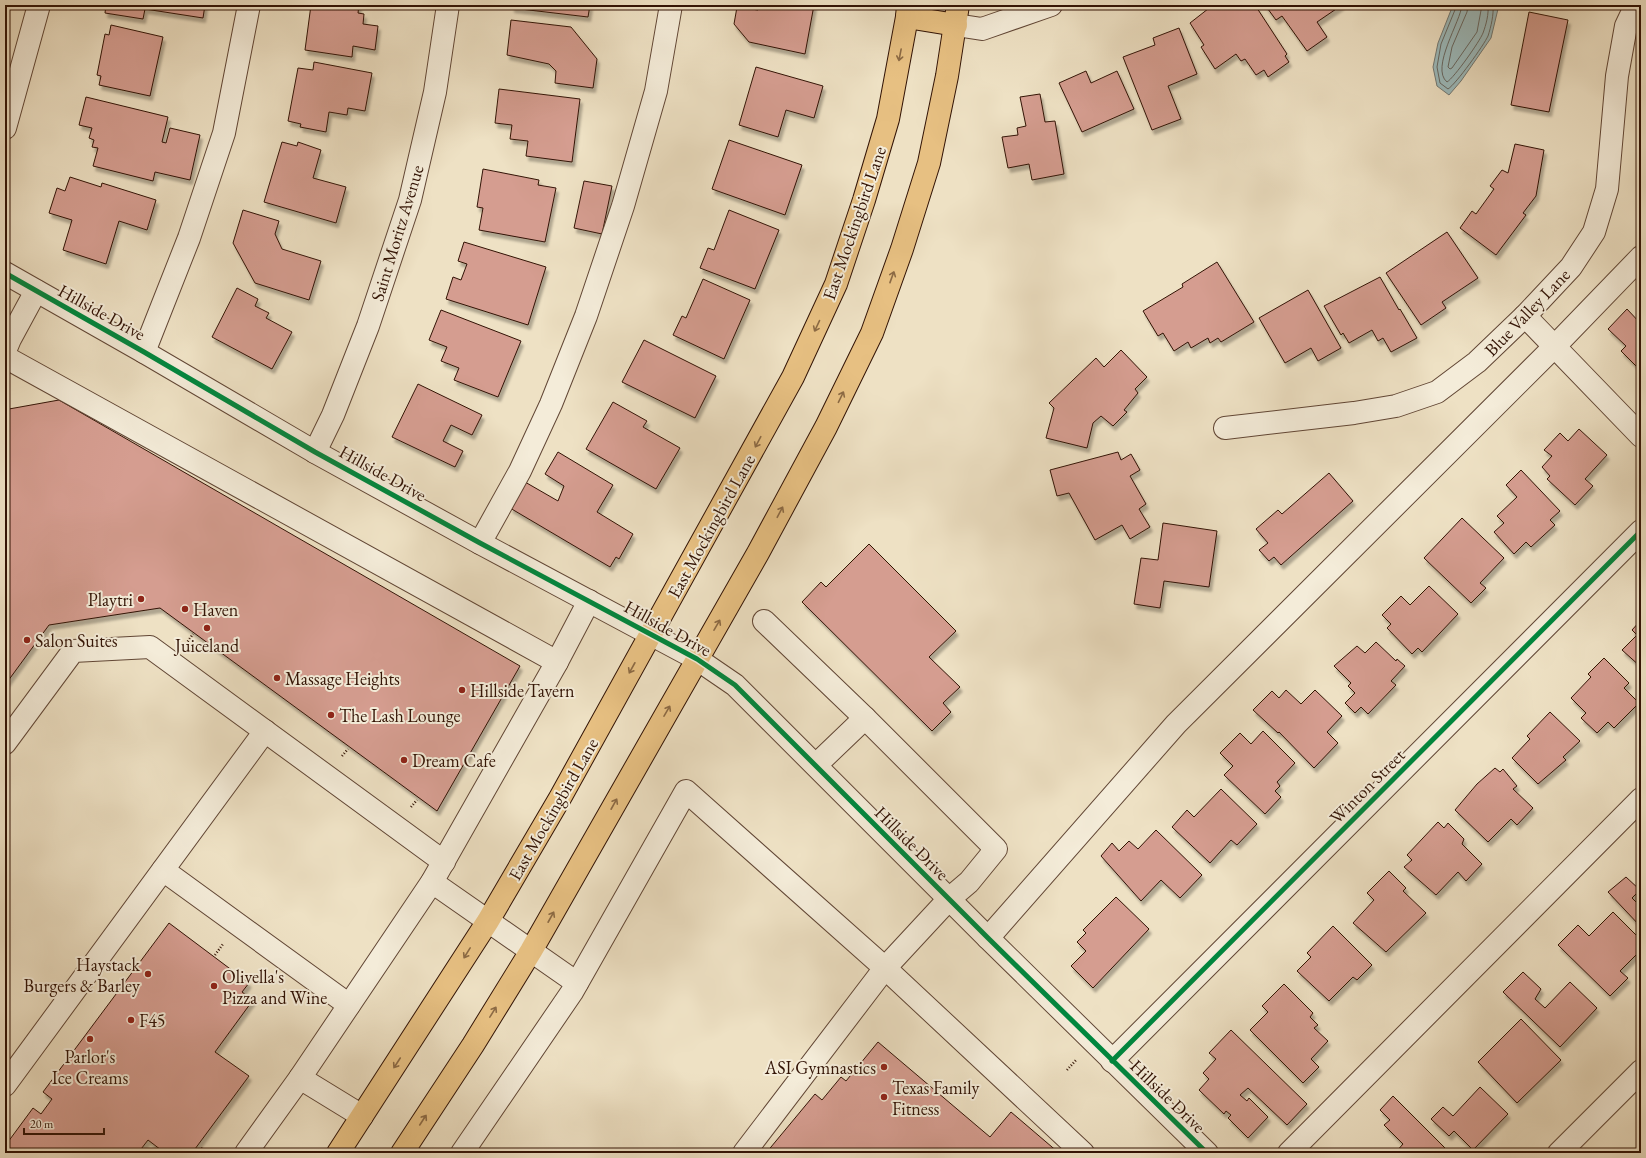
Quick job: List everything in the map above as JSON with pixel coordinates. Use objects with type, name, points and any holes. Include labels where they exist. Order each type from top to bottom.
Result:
[{"type":"main road","points":[[402,1153],[469,1052],[532,951],[758,553],[823,434],[872,333],[902,249],[929,163],[947,76],[957,15],[907,11]]},
{"type":"main road","name":"East Mockingbird Lane","points":[[338,1153],[488,920],[560,798],[650,633],[738,479],[793,377],[836,284],[864,200],[888,119],[907,11]]},
{"type":"street","points":[[5,128],[39,5]]},
{"type":"street","points":[[144,352],[189,238],[224,133],[249,5]]},
{"type":"street","name":"Saint Moritz Avenue","points":[[315,452],[333,415],[368,326],[410,200],[435,92],[448,5]]},
{"type":"street","points":[[480,543],[520,472],[551,404],[586,316],[623,206],[654,99],[670,5]]},
{"type":"street","points":[[957,15],[982,29],[1051,5]]},
{"type":"street","name":"Blue Valley Lane","points":[[1225,428],[1354,413],[1396,406],[1437,392],[1477,362],[1525,316],[1571,267],[1594,232],[1607,189],[1616,76],[1626,26],[1636,5]]},
{"type":"street","points":[[988,938],[1176,724],[1554,347],[1641,257]]},
{"type":"street","name":"Hillside Drive","points":[[5,273],[315,452],[480,543],[697,659],[735,685],[1112,1061],[1207,1153]]},
{"type":"street","points":[[36,291],[6,346],[557,662]]},
{"type":"street","points":[[1525,316],[1641,436]]},
{"type":"street","name":"Winton Street","points":[[1112,1061],[1641,531]]},
{"type":"street","points":[[246,1153],[300,1078],[432,882],[557,662],[589,601]]},
{"type":"street","points":[[744,1153],[885,968],[949,899],[968,882],[996,849],[865,718],[764,621]]},
{"type":"street","points":[[5,743],[73,651],[150,647],[444,862]]},
{"type":"street","points":[[816,766],[865,718]]},
{"type":"street","points":[[5,1086],[265,731]]},
{"type":"street","points":[[462,1153],[577,983],[686,791],[885,968],[1083,1153]]},
{"type":"street","points":[[1289,1153],[1641,799]]},
{"type":"street","points":[[163,870],[349,1005]]},
{"type":"street","points":[[432,882],[577,983]]},
{"type":"street","points":[[1559,1153],[1641,1071]]},
{"type":"street","points":[[300,1078],[362,1116]]},
{"type":"path","points":[[1067,1070],[1080,1056]]},
{"type":"path","points":[[201,1148],[208,1153]]},
{"type":"water","points":[[1453,5],[1497,5],[1498,9],[1491,38],[1461,81],[1449,95],[1437,86],[1433,67],[1438,43]]},
{"type":"building","points":[[106,5],[205,5],[203,18],[145,9],[143,19],[105,13]]},
{"type":"building","points":[[311,5],[359,5],[358,13],[364,14],[363,24],[378,26],[375,50],[353,46],[352,57],[305,50]]},
{"type":"building","points":[[512,5],[590,5],[588,17],[512,8]]},
{"type":"building","points":[[759,5],[814,5],[805,54],[749,42],[734,24],[737,7],[758,10]]},
{"type":"building","points":[[1213,5],[1255,5],[1287,54],[1285,56],[1289,62],[1268,77],[1264,70],[1256,75],[1245,59],[1241,61],[1236,54],[1215,69],[1201,47],[1204,45],[1190,23]]},
{"type":"building","points":[[1265,5],[1342,5],[1317,22],[1327,37],[1307,51],[1282,16],[1276,20]]},
{"type":"building","points":[[1529,12],[1568,20],[1549,112],[1511,105]]},
{"type":"building","points":[[511,20],[571,27],[597,59],[593,88],[555,83],[556,71],[549,64],[507,55]]},
{"type":"building","points":[[111,25],[163,37],[150,96],[99,85],[101,76],[97,75],[105,34],[109,35]]},
{"type":"building","points":[[1179,28],[1197,74],[1168,86],[1181,119],[1152,130],[1123,57],[1155,45],[1153,38]]},
{"type":"building","points":[[314,62],[372,73],[365,111],[348,108],[347,115],[329,112],[326,132],[300,127],[301,124],[288,121],[298,68],[313,70]]},
{"type":"building","points":[[756,67],[823,86],[814,118],[786,110],[778,137],[739,125]]},
{"type":"building","points":[[1086,71],[1091,83],[1117,71],[1134,109],[1082,132],[1059,83]]},
{"type":"building","points":[[499,89],[580,99],[572,162],[526,156],[528,141],[510,139],[512,125],[495,123]]},
{"type":"building","points":[[1040,94],[1045,122],[1055,121],[1064,174],[1032,180],[1029,164],[1008,168],[1002,137],[1018,135],[1017,128],[1026,126],[1020,97]]},
{"type":"building","points":[[86,97],[168,117],[162,142],[166,143],[170,128],[200,135],[190,180],[155,172],[153,181],[93,166],[98,148],[92,147],[94,140],[89,138],[92,128],[79,125]]},
{"type":"building","points":[[729,140],[802,165],[785,215],[712,189]]},
{"type":"building","points":[[282,142],[297,146],[298,142],[321,150],[313,178],[346,187],[336,223],[264,202]]},
{"type":"building","points":[[1515,144],[1544,150],[1536,196],[1523,213],[1526,215],[1496,255],[1460,228],[1472,211],[1476,214],[1494,189],[1490,186],[1502,170],[1508,173]]},
{"type":"building","points":[[483,169],[539,180],[538,185],[556,188],[545,242],[479,230],[483,208],[477,207]]},
{"type":"building","points":[[70,177],[101,187],[102,183],[156,200],[147,230],[119,221],[106,264],[63,250],[72,220],[49,213],[57,188],[65,191]]},
{"type":"building","points":[[584,181],[612,186],[602,234],[574,228]]},
{"type":"building","points":[[243,210],[279,221],[275,234],[282,249],[321,261],[309,300],[255,283],[233,243]]},
{"type":"building","points":[[729,210],[779,230],[755,289],[700,268],[708,248],[714,250]]},
{"type":"building","points":[[1447,232],[1478,278],[1442,302],[1446,308],[1421,325],[1386,273]]},
{"type":"building","points":[[464,242],[546,267],[528,325],[446,299],[453,277],[461,280],[467,264],[458,261]]},
{"type":"building","points":[[1217,262],[1254,322],[1221,342],[1218,338],[1210,343],[1208,338],[1191,348],[1188,342],[1174,351],[1163,333],[1158,336],[1143,311],[1183,287],[1182,284]]},
{"type":"building","points":[[1380,277],[1417,338],[1391,352],[1383,338],[1378,341],[1372,330],[1349,343],[1343,333],[1341,335],[1324,306]]},
{"type":"building","points":[[703,279],[750,300],[724,359],[673,335],[682,316],[686,318]]},
{"type":"building","points":[[237,288],[258,299],[255,306],[269,313],[266,318],[292,332],[272,369],[212,337]]},
{"type":"building","points":[[1308,290],[1341,348],[1318,361],[1311,348],[1285,363],[1259,318]]},
{"type":"building","points":[[1627,309],[1641,324],[1641,371],[1621,351],[1626,346],[1608,329]]},
{"type":"building","points":[[441,310],[521,341],[498,397],[454,380],[459,368],[441,361],[447,347],[429,340]]},
{"type":"building","points":[[644,340],[716,376],[695,418],[622,382]]},
{"type":"building","points":[[1121,350],[1147,377],[1135,389],[1138,393],[1124,410],[1127,412],[1113,426],[1101,416],[1093,423],[1087,448],[1046,438],[1054,408],[1049,403],[1096,358],[1104,367]]},
{"type":"building","points":[[418,384],[482,415],[472,435],[451,425],[443,441],[463,451],[455,467],[392,437]]},
{"type":"building","points":[[59,400],[520,666],[437,811],[160,608],[49,625],[5,685],[5,414],[9,409]]},
{"type":"building","points":[[613,402],[647,421],[643,427],[680,448],[656,489],[586,449]]},
{"type":"building","points":[[1579,429],[1607,455],[1585,479],[1593,486],[1575,505],[1547,479],[1550,476],[1542,467],[1552,456],[1544,450],[1560,433],[1568,441]]},
{"type":"building","points":[[558,452],[613,485],[597,512],[633,534],[619,559],[616,557],[610,567],[510,508],[525,482],[558,501],[564,486],[545,474]]},
{"type":"building","points":[[1118,452],[1121,460],[1131,454],[1140,470],[1130,476],[1146,504],[1139,509],[1150,527],[1130,539],[1122,525],[1095,540],[1069,493],[1057,496],[1050,470]]},
{"type":"building","points":[[1521,470],[1560,511],[1550,520],[1555,525],[1531,547],[1526,542],[1514,554],[1494,532],[1504,523],[1497,516],[1517,497],[1506,485]]},
{"type":"building","points":[[1329,473],[1353,501],[1281,565],[1274,557],[1269,561],[1259,550],[1268,543],[1256,529],[1278,510],[1282,514]]},
{"type":"building","points":[[1462,518],[1504,558],[1480,583],[1486,588],[1471,603],[1424,558]]},
{"type":"building","points":[[1163,523],[1217,531],[1209,587],[1164,581],[1160,608],[1134,604],[1141,558],[1158,560]]},
{"type":"building","points":[[869,544],[956,631],[929,657],[960,687],[943,703],[951,712],[932,731],[802,602],[821,582],[826,587]]},
{"type":"building","points":[[1429,586],[1458,614],[1422,652],[1418,648],[1412,654],[1387,628],[1391,624],[1382,615],[1401,596],[1410,605]]},
{"type":"building","points":[[1641,620],[1641,667],[1622,650],[1637,635],[1632,630]]},
{"type":"building","points":[[1376,642],[1396,661],[1397,659],[1405,666],[1391,681],[1396,685],[1368,714],[1361,707],[1355,713],[1345,703],[1355,693],[1348,686],[1351,683],[1334,666],[1357,646],[1365,653]]},
{"type":"building","points":[[1604,658],[1629,683],[1624,688],[1639,703],[1614,728],[1608,722],[1597,733],[1581,718],[1586,713],[1571,698],[1591,677],[1588,674]]},
{"type":"building","points":[[1286,690],[1301,704],[1315,690],[1342,716],[1327,732],[1338,743],[1314,768],[1279,732],[1278,733],[1253,710],[1272,691],[1279,698]]},
{"type":"building","points":[[1550,712],[1580,741],[1563,757],[1566,760],[1538,784],[1512,758],[1530,739],[1527,736]]},
{"type":"building","points":[[1263,731],[1295,763],[1277,782],[1280,786],[1275,791],[1281,797],[1265,814],[1224,775],[1233,766],[1220,753],[1240,733],[1251,744]]},
{"type":"building","points":[[1495,768],[1500,772],[1503,769],[1517,786],[1513,789],[1533,808],[1517,825],[1511,819],[1488,842],[1455,810],[1477,784]]},
{"type":"building","points":[[1221,789],[1257,824],[1237,845],[1231,840],[1210,863],[1172,827],[1187,810],[1194,817]]},
{"type":"building","points":[[1438,822],[1444,828],[1448,823],[1464,839],[1462,844],[1482,864],[1466,881],[1458,872],[1436,895],[1404,867],[1412,860],[1407,855]]},
{"type":"building","points":[[1156,830],[1202,875],[1180,898],[1161,880],[1141,901],[1101,856],[1112,843],[1119,851],[1129,841],[1138,849]]},
{"type":"building","points":[[1389,871],[1406,888],[1403,891],[1426,913],[1386,952],[1353,923],[1374,900],[1367,893]]},
{"type":"building","points":[[1626,877],[1640,890],[1632,898],[1641,907],[1641,927],[1608,892]]},
{"type":"building","points":[[1116,897],[1149,929],[1093,988],[1071,966],[1086,951],[1077,942],[1086,933],[1083,930]]},
{"type":"building","points":[[1613,912],[1641,940],[1641,950],[1620,971],[1628,978],[1610,996],[1558,945],[1578,925],[1589,936]]},
{"type":"building","points":[[169,923],[249,983],[242,992],[253,1000],[215,1052],[249,1076],[192,1153],[165,1153],[148,1140],[138,1153],[5,1153],[5,1146],[33,1108],[41,1114],[52,1099],[43,1092]]},
{"type":"building","points":[[1333,926],[1372,965],[1357,980],[1353,977],[1329,1001],[1297,971],[1311,957],[1307,953]]},
{"type":"building","points":[[1523,972],[1541,989],[1535,999],[1545,1008],[1570,982],[1597,1008],[1560,1047],[1503,992]]},
{"type":"building","points":[[1284,984],[1313,1013],[1310,1017],[1318,1025],[1314,1028],[1328,1041],[1311,1059],[1319,1067],[1303,1083],[1250,1030],[1268,1012],[1262,1006]]},
{"type":"building","points":[[1521,1019],[1561,1060],[1517,1103],[1478,1062]]},
{"type":"building","points":[[1231,1030],[1307,1104],[1287,1125],[1248,1088],[1240,1095],[1247,1101],[1249,1098],[1268,1117],[1248,1138],[1228,1118],[1231,1115],[1226,1111],[1224,1114],[1199,1090],[1209,1079],[1203,1073],[1216,1059],[1209,1053]]},
{"type":"building","name":"Texas Family Fitness","points":[[878,1042],[990,1137],[1011,1112],[1059,1153],[766,1153],[815,1094],[822,1100],[841,1077],[846,1081]]},
{"type":"building","points":[[1480,1087],[1508,1114],[1473,1150],[1454,1131],[1449,1136],[1431,1119],[1443,1107],[1453,1116]]},
{"type":"building","points":[[1393,1096],[1450,1153],[1395,1153],[1403,1144],[1384,1125],[1390,1120],[1380,1110]]},
{"type":"cycle path","points":[[5,273],[315,452],[480,543],[697,659],[735,685],[988,938],[1207,1153]]},
{"type":"cycle path","points":[[1112,1061],[1641,531]]},
{"type":"place","name":"Playtri","points":[[141,599]]},
{"type":"place","name":"Haven","points":[[185,609]]},
{"type":"place","name":"Juiceland","points":[[207,628]]},
{"type":"place","name":"Salon Suites","points":[[27,640]]},
{"type":"place","name":"Massage Heights","points":[[277,678]]},
{"type":"place","name":"Hillside Tavern","points":[[462,690]]},
{"type":"place","name":"The Lash Lounge","points":[[331,715]]},
{"type":"place","name":"Dream Cafe","points":[[404,760]]},
{"type":"place","name":"Haystack Burgers & Barley","points":[[148,974]]},
{"type":"place","name":"Olivella's Pizza and Wine","points":[[214,986]]},
{"type":"place","name":"F45","points":[[131,1020]]},
{"type":"place","name":"Parlor's Ice Creams","points":[[90,1039]]},
{"type":"place","name":"ASI Gymnastics","points":[[884,1067]]},
{"type":"place","name":"Texas Family Fitness","points":[[884,1097]]}]
